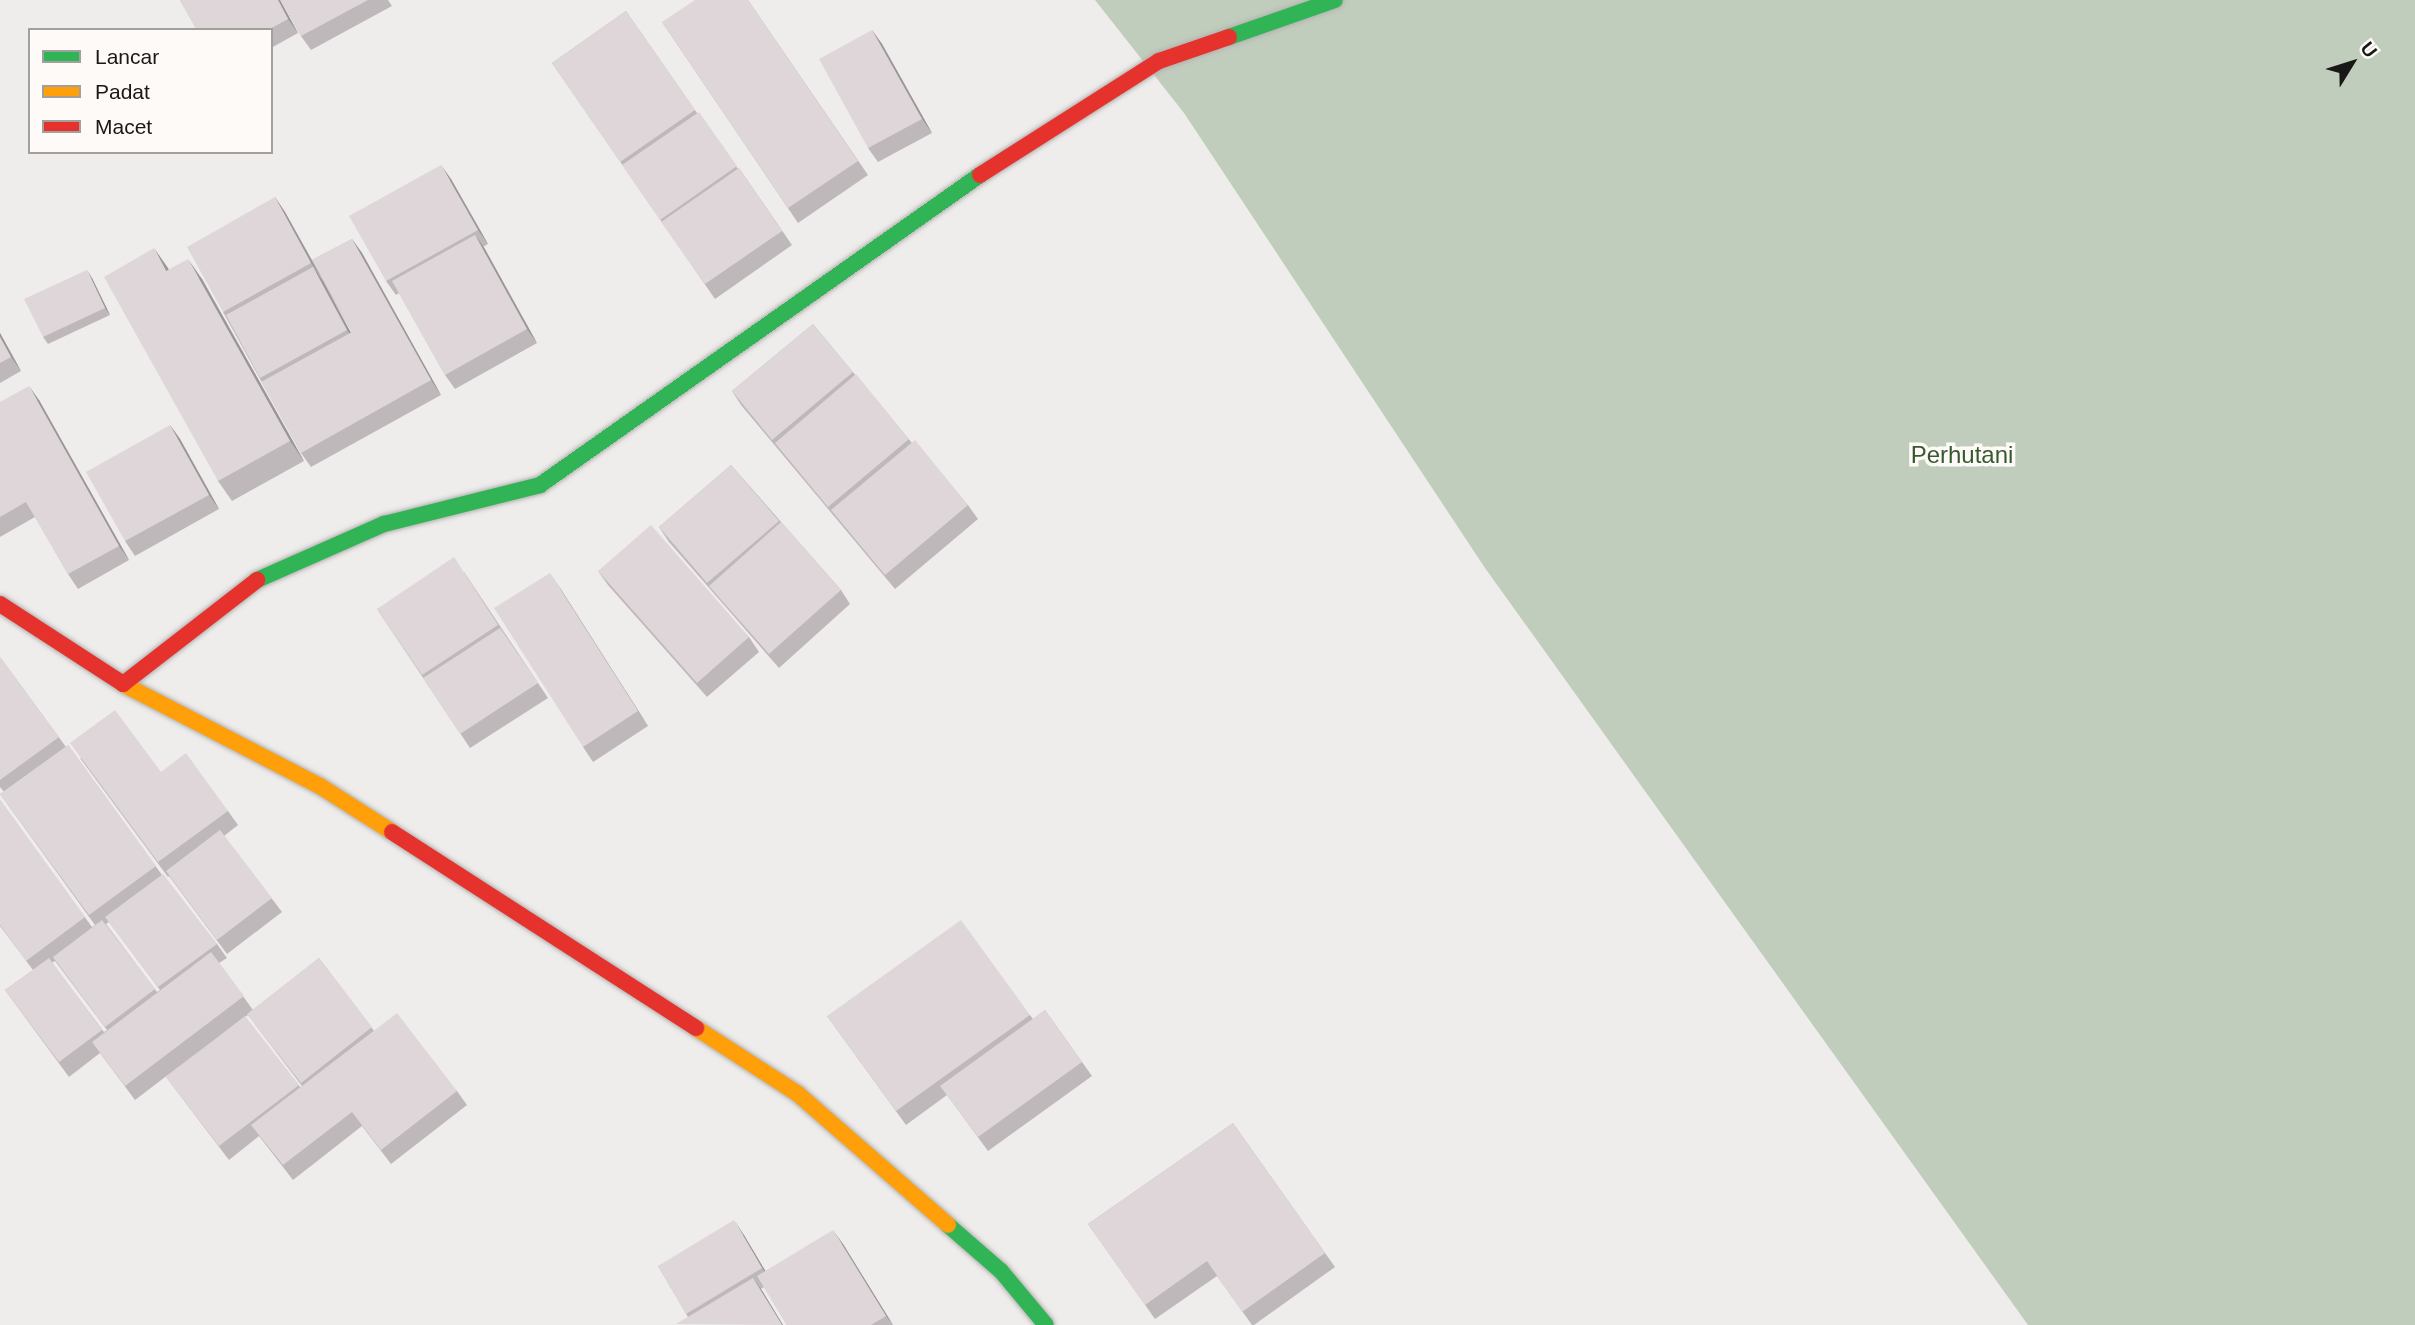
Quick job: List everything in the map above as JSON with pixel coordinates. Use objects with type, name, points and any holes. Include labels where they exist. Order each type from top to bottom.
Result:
[{"type":"street","points":[[124,684],[261,577],[384,524],[540,485],[1045,129],[1159,61],[1335,0]]},
{"type":"street","points":[[0,604],[124,684],[320,786],[798,1094],[1001,1271],[1046,1325]]},
{"type":"green space","name":"Perhutani","points":[[1095,0],[2415,0],[2415,1325],[2028,1325],[1485,568],[1184,113]]},
{"type":"building","points":[[180,0],[278,0],[288,19],[272,28],[196,28]]},
{"type":"building","points":[[281,0],[368,0],[301,36]]},
{"type":"building","points":[[695,0],[748,0],[858,161],[788,208],[662,22]]},
{"type":"building","points":[[626,11],[695,110],[620,162],[552,63]]},
{"type":"building","points":[[872,30],[922,119],[868,148],[819,59]]},
{"type":"building","points":[[699,112],[737,166],[660,220],[622,165]]},
{"type":"building","points":[[441,165],[478,230],[386,281],[349,216]]},
{"type":"building","points":[[739,168],[782,231],[705,284],[661,222]]},
{"type":"building","points":[[275,197],[311,263],[223,312],[187,247]]},
{"type":"building","points":[[475,235],[527,329],[445,375],[392,281]]},
{"type":"building","points":[[352,239],[431,380],[301,453],[261,382],[352,332],[312,260]]},
{"type":"building","points":[[154,248],[166,271],[188,259],[290,441],[218,481],[104,277]]},
{"type":"building","points":[[313,267],[347,330],[260,378],[226,315]]},
{"type":"building","points":[[87,270],[105,308],[43,337],[24,299]]},
{"type":"building","points":[[813,324],[853,372],[772,440],[732,391]]},
{"type":"building","points":[[0,337],[11,357],[0,363]]},
{"type":"building","points":[[856,374],[909,439],[828,507],[775,443]]},
{"type":"building","points":[[29,386],[119,546],[68,574],[26,502],[0,517],[0,402]]},
{"type":"building","points":[[170,425],[209,495],[125,541],[86,472]]},
{"type":"building","points":[[915,440],[968,505],[885,575],[831,510]]},
{"type":"building","points":[[731,465],[779,521],[707,583],[659,527]]},
{"type":"building","points":[[781,522],[841,590],[769,654],[709,586]]},
{"type":"building","points":[[651,525],[749,637],[697,683],[598,571]]},
{"type":"building","points":[[454,557],[498,625],[422,675],[377,609]]},
{"type":"building","points":[[550,573],[638,711],[583,747],[494,608]]},
{"type":"building","points":[[500,628],[538,683],[460,734],[423,678]]},
{"type":"building","points":[[0,657],[59,737],[0,780]]},
{"type":"building","points":[[115,710],[161,772],[186,753],[228,811],[158,862],[70,743]]},
{"type":"building","points":[[68,745],[156,866],[89,915],[0,794]]},
{"type":"building","points":[[0,800],[85,917],[26,961],[0,925]]},
{"type":"building","points":[[220,830],[272,898],[217,940],[166,871]]},
{"type":"building","points":[[163,874],[217,944],[158,987],[105,917]]},
{"type":"building","points":[[102,920],[155,989],[105,1027],[53,957]]},
{"type":"building","points":[[961,920],[1030,1015],[896,1111],[827,1016]]},
{"type":"building","points":[[211,952],[244,996],[125,1086],[92,1042]]},
{"type":"building","points":[[49,958],[102,1030],[59,1062],[5,990]]},
{"type":"building","points":[[319,958],[372,1027],[301,1083],[247,1014]]},
{"type":"building","points":[[1045,1010],[1082,1062],[978,1137],[940,1086]]},
{"type":"building","points":[[397,1013],[457,1091],[381,1150],[352,1112],[283,1165],[251,1125]]},
{"type":"building","points":[[245,1016],[299,1085],[219,1146],[166,1077]]},
{"type":"building","points":[[1233,1123],[1325,1253],[1242,1312],[1207,1261],[1145,1305],[1088,1224]]},
{"type":"building","points":[[734,1220],[762,1268],[686,1314],[658,1266]]},
{"type":"building","points":[[833,1230],[886,1316],[871,1325],[787,1325],[757,1276]]},
{"type":"building","points":[[753,1278],[782,1325],[676,1324]]},
{"type":"traffic: fast","points":[[1229,37],[1335,0]]},
{"type":"traffic: fast","points":[[257,580],[384,524],[540,485],[980,175]]},
{"type":"traffic: fast","points":[[948,1225],[1001,1271],[1046,1325]]},
{"type":"traffic: slow","points":[[123,684],[320,786],[392,832]]},
{"type":"traffic: slow","points":[[696,1028],[798,1094],[948,1225]]},
{"type":"traffic: jam","points":[[980,175],[1159,61],[1229,37]]},
{"type":"traffic: jam","points":[[0,604],[123,684],[257,580]]},
{"type":"traffic: jam","points":[[392,832],[696,1028]]}]
